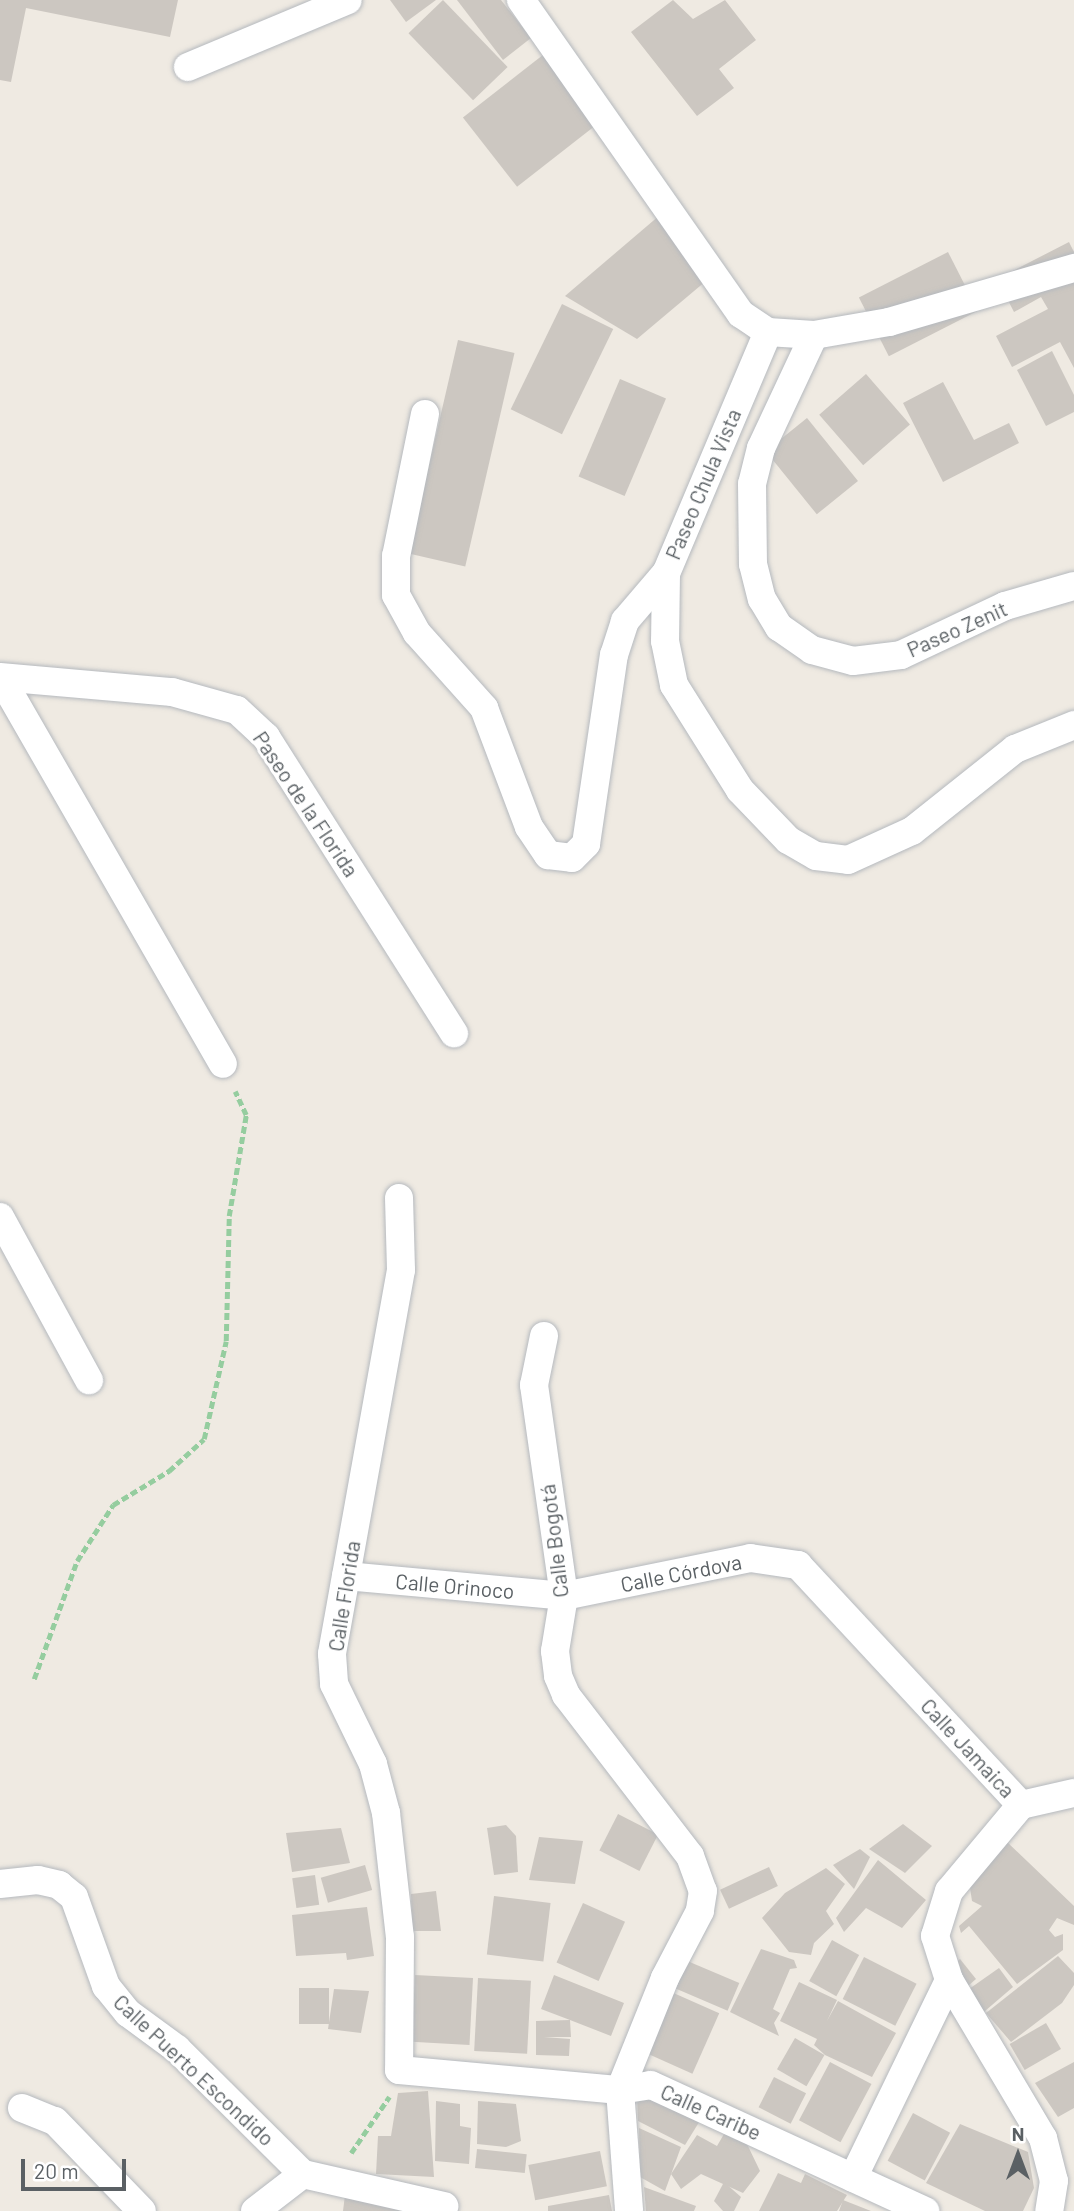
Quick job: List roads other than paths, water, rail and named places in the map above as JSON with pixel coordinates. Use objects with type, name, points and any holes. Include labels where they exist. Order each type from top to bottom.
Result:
[{"type":"street","points":[[188,67],[348,0]]},
{"type":"street","points":[[521,0],[741,314],[768,332],[814,335],[889,322],[1074,268]]},
{"type":"street","name":"Paseo Chula Vista","points":[[768,332],[666,573],[665,641],[674,685],[740,790],[789,840],[816,856],[848,860],[912,831],[1015,749],[1074,725]]},
{"type":"street","name":"Paseo Zenit","points":[[814,335],[761,448],[752,484],[753,564],[762,599],[779,627],[812,650],[853,661],[901,655],[1005,606],[1074,586]]},
{"type":"street","points":[[425,414],[396,556],[396,595],[417,633],[485,708],[528,827],[548,855],[572,858],[586,844],[614,655],[625,621],[666,573]]},
{"type":"street","name":"Paseo de la Florida","points":[[1,678],[172,692],[237,710],[266,737],[454,1033]]},
{"type":"street","name":"Paseo de la Florida","points":[[1,678],[223,1064]]},
{"type":"street","name":"Calle Florida","points":[[399,1198],[401,1270],[332,1654],[334,1684],[373,1764],[386,1813],[400,1937],[399,2070]]},
{"type":"street","points":[[0,1217],[89,1380]]},
{"type":"street","name":"Calle Bogotá","points":[[544,1335],[534,1385],[564,1596],[555,1651],[566,1695],[690,1856],[700,1874],[700,1911],[665,1978],[620,2090]]},
{"type":"street","name":"Calle Córdova","points":[[564,1596],[750,1558],[799,1565]]},
{"type":"street","name":"Calle Jamaica","points":[[799,1565],[1021,1805],[949,1891],[935,1936],[949,1980],[1043,2138],[1054,2181],[1049,2211]]},
{"type":"street","name":"Calle Orinoco","points":[[346,1576],[564,1596]]},
{"type":"street","points":[[1021,1805],[1074,1793]]},
{"type":"street","name":"Calle Puerto Escondido","points":[[0,1884],[38,1880],[59,1885],[74,1897],[106,1986],[128,2013],[177,2049],[303,2174]]},
{"type":"street","points":[[853,2178],[949,1980]]},
{"type":"street","name":"Calle Caribe","points":[[399,2070],[620,2090],[651,2085],[685,2096],[925,2211]]},
{"type":"street","points":[[620,2090],[629,2211]]},
{"type":"street","points":[[22,2108],[55,2121],[142,2211]]},
{"type":"street","points":[[255,2211],[303,2174],[444,2206]]}]
